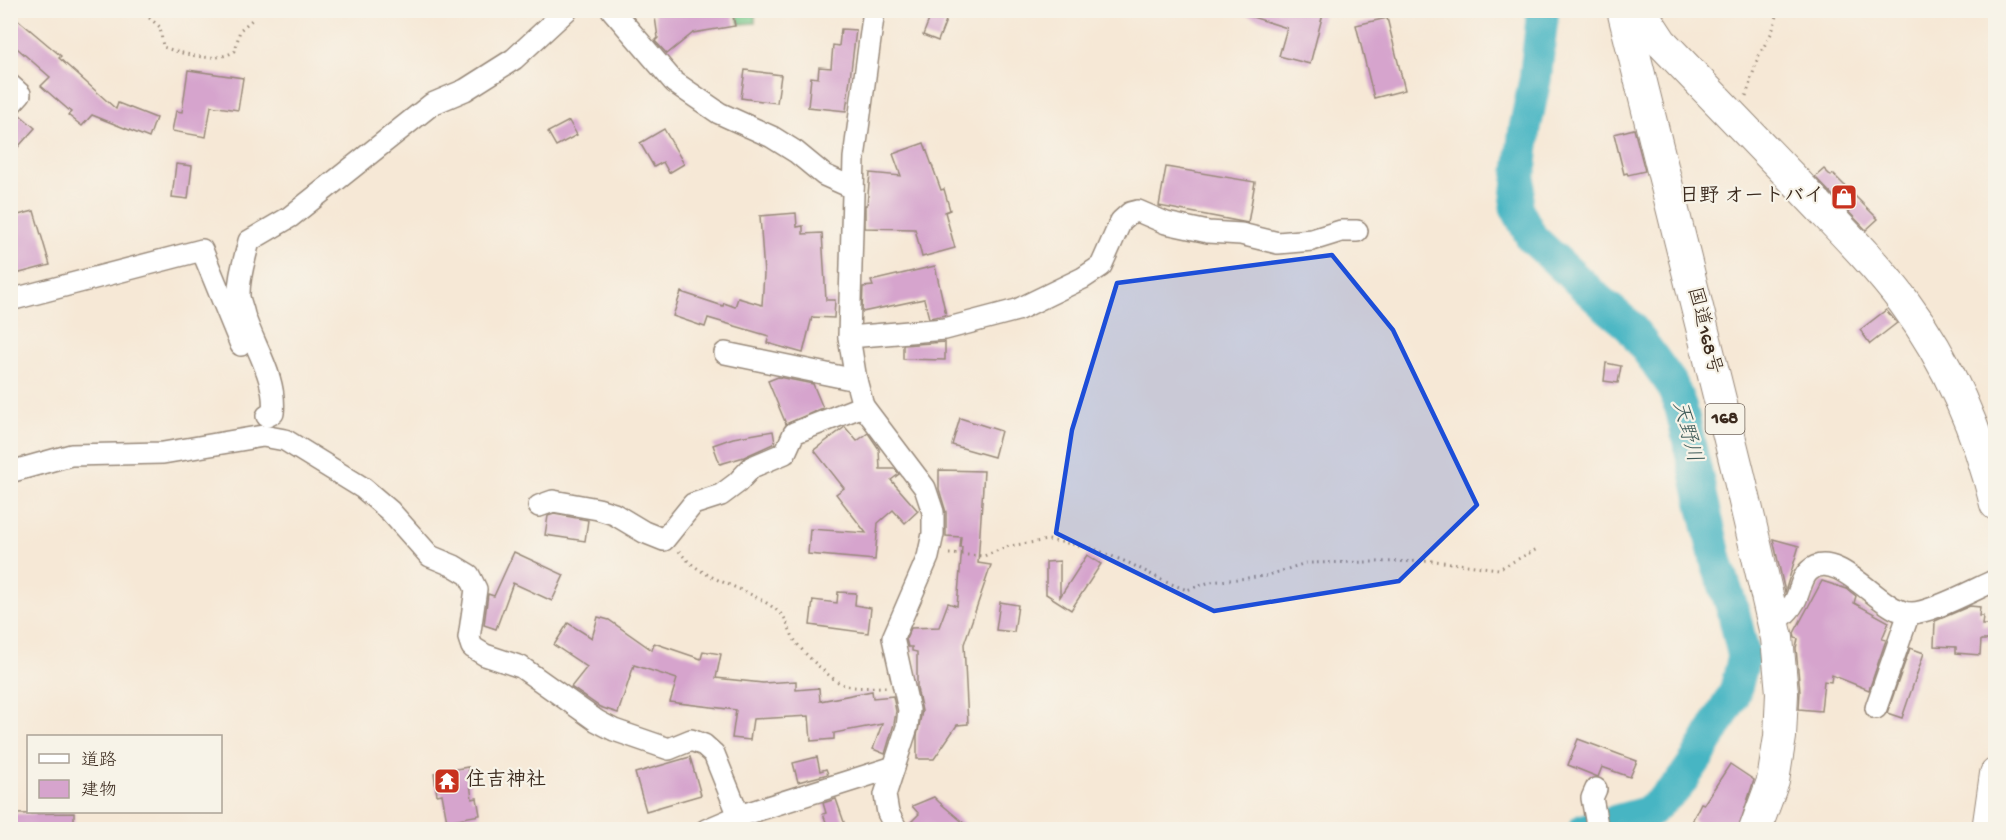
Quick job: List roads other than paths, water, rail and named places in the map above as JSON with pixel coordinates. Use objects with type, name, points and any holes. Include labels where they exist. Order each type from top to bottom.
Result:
[{"type":"highway","name":"国道168号","points":[[1623,10],[1774,624],[1782,693],[1780,737],[1773,781],[1755,830]]},
{"type":"highway","points":[[1640,10],[1661,42],[1872,262],[1905,303],[1954,386],[1973,427],[1995,504]]},
{"type":"highway","points":[[1988,830],[1995,774]]},
{"type":"street","points":[[10,472],[71,455],[163,453],[265,426],[273,413],[275,398],[270,378],[248,328],[239,298],[240,279],[249,241],[290,217],[432,104],[465,90],[514,59],[567,10]]},
{"type":"street","points":[[612,10],[674,82],[719,113],[772,137],[796,152],[824,175],[853,188]]},
{"type":"street","points":[[874,10],[854,158],[849,337],[863,406],[925,488],[933,512],[930,550],[893,638],[909,710],[907,727],[885,795],[888,813],[897,830]]},
{"type":"street","points":[[10,85],[20,94],[10,105]]},
{"type":"street","points":[[849,337],[945,329],[1017,310],[1083,278],[1101,266],[1121,221],[1130,213],[1138,211],[1166,223],[1208,232],[1241,234],[1278,243],[1312,240],[1341,231],[1357,231]]},
{"type":"street","points":[[12,294],[202,250],[261,393],[265,426],[363,488],[390,511],[430,556],[469,575],[476,589],[469,638],[472,647],[485,655],[521,667],[597,721],[614,730],[669,749],[691,740],[704,745],[714,754],[739,816]]},
{"type":"street","points":[[725,353],[856,380]]},
{"type":"street","points":[[539,506],[553,501],[598,509],[614,514],[644,532],[664,540],[693,504],[721,495],[737,483],[752,467],[785,453],[794,433],[863,406]]},
{"type":"street","points":[[1774,624],[1793,604],[1809,571],[1820,565],[1831,565],[1846,572],[1878,598],[1895,609],[1909,613],[1926,610],[1976,591],[1995,580]]},
{"type":"street","points":[[1876,708],[1909,613]]},
{"type":"street","points":[[706,830],[739,816],[894,767]]},
{"type":"street","points":[[1595,799],[1598,830]]},
{"type":"waterway","name":"天野川","points":[[1543,10],[1535,80],[1525,128],[1516,207],[1532,238],[1629,325],[1671,383],[1681,408],[1717,564],[1733,610],[1744,657],[1735,692],[1698,757],[1678,786],[1649,812],[1584,830]]},
{"type":"place","name":"日野 オートバイ","points":[[1844,197]]},
{"type":"place","name":"住吉神社","points":[[447,781]]}]
